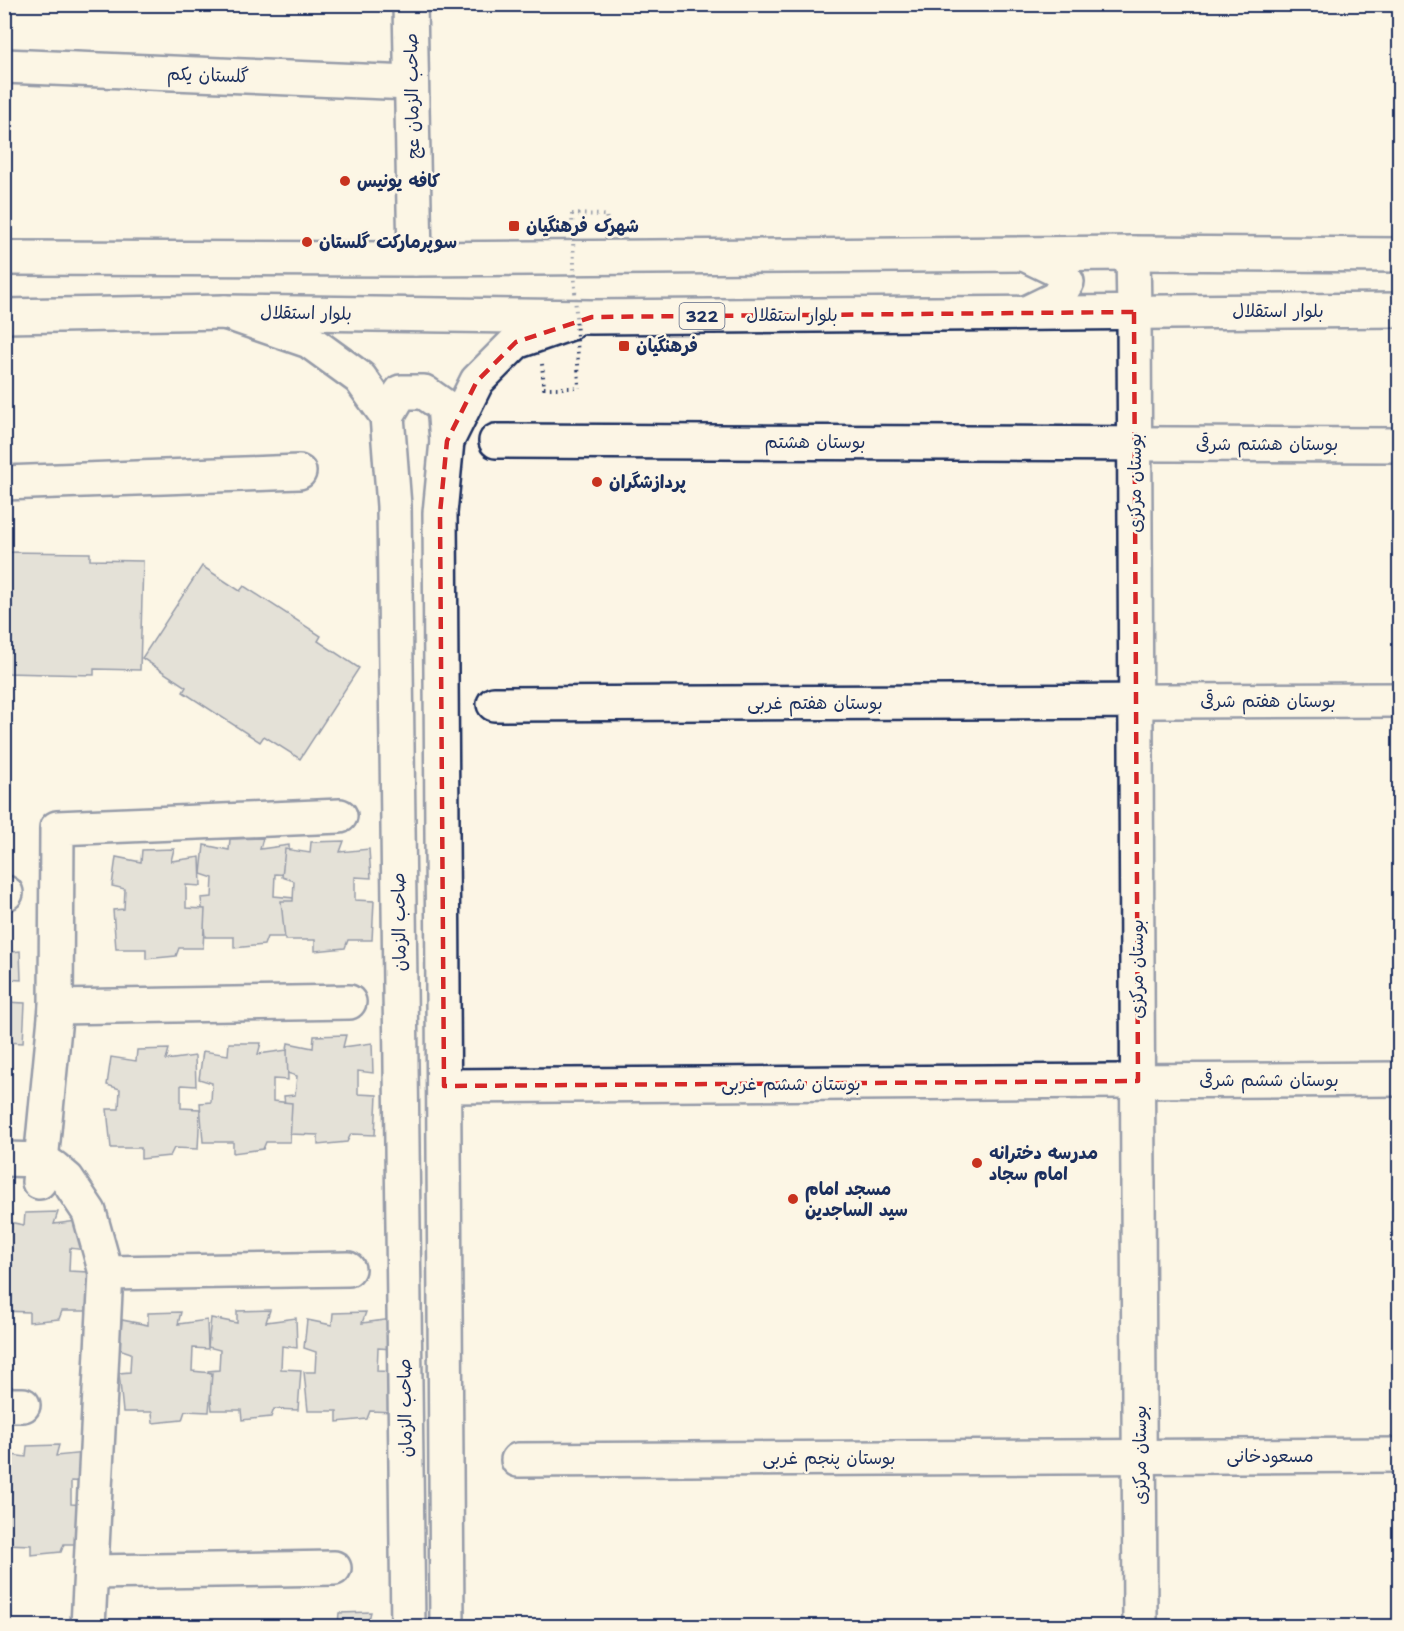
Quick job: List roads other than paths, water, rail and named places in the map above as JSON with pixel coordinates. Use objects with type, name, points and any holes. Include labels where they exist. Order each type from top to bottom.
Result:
[{"type":"main road","name":"صاحب الزمان عج","points":[[410,4],[415,258]]},
{"type":"main road","name":"گلستان یکم","points":[[4,66],[411,83]]},
{"type":"main road","points":[[4,258],[415,258],[1133,253],[1400,255]]},
{"type":"main road","name":"بوستان مرکزی","points":[[1133,253],[1140,1626]]},
{"type":"main road","points":[[1024,254],[1057,270],[1066,282],[1057,298],[1026,313]]},
{"type":"main road","name":"بلوار استقلال","points":[[4,316],[225,312],[592,317],[1400,310]]},
{"type":"main road","points":[[225,312],[309,341],[360,378],[387,416],[401,392],[424,392],[444,406],[447,441],[440,513],[447,1626]]},
{"type":"main road","points":[[447,441],[477,381],[516,342],[592,317]]},
{"type":"main road","name":"صاحب الزمان","points":[[387,416],[394,506],[408,1626]]},
{"type":"main road","name":"بوستان هشتم","points":[[496,441],[1135,443]]},
{"type":"main road","name":"بوستان هشتم شرقی","points":[[1135,443],[1400,445]]},
{"type":"main road","points":[[4,483],[299,472]]},
{"type":"main road","name":"بوستان هفتم شرقی","points":[[1136,702],[1400,700]]},
{"type":"main road","name":"بوستان هفتم غربی","points":[[494,704],[1136,702]]},
{"type":"main road","points":[[49,1173],[56,1007],[57,828],[340,816]]},
{"type":"main road","points":[[56,1007],[349,1002]]},
{"type":"main road","name":"بوستان ششم شرقی","points":[[1138,1081],[1400,1080]]},
{"type":"main road","name":"بوستان ششم غربی","points":[[444,1086],[1138,1081]]},
{"type":"main road","points":[[4,1159],[49,1173],[88,1212],[106,1273],[88,1626]]},
{"type":"main road","points":[[4,1181],[49,1173]]},
{"type":"main road","points":[[106,1273],[348,1269]]},
{"type":"main road","name":"مسعودخانی","points":[[1140,1456],[1400,1455]]},
{"type":"main road","name":"بوستان پنجم غربی","points":[[518,1460],[1140,1456]]},
{"type":"main road","points":[[91,1572],[334,1568]]},
{"type":"place","name":"کافه یونیس","points":[[345,181]]},
{"type":"place","name":"شهرک فرهنگیان","points":[[514,226]]},
{"type":"place","name":"سوپرمارکت گلستان","points":[[307,242]]},
{"type":"place","name":"فرهنگیان","points":[[624,346]]},
{"type":"place","name":"پردازشگران","points":[[597,482]]},
{"type":"place","name":"مدرسه دخترانه امام سجاد","points":[[977,1163]]},
{"type":"place","name":"مسجد امام سید الساجدین","points":[[793,1199]]}]
